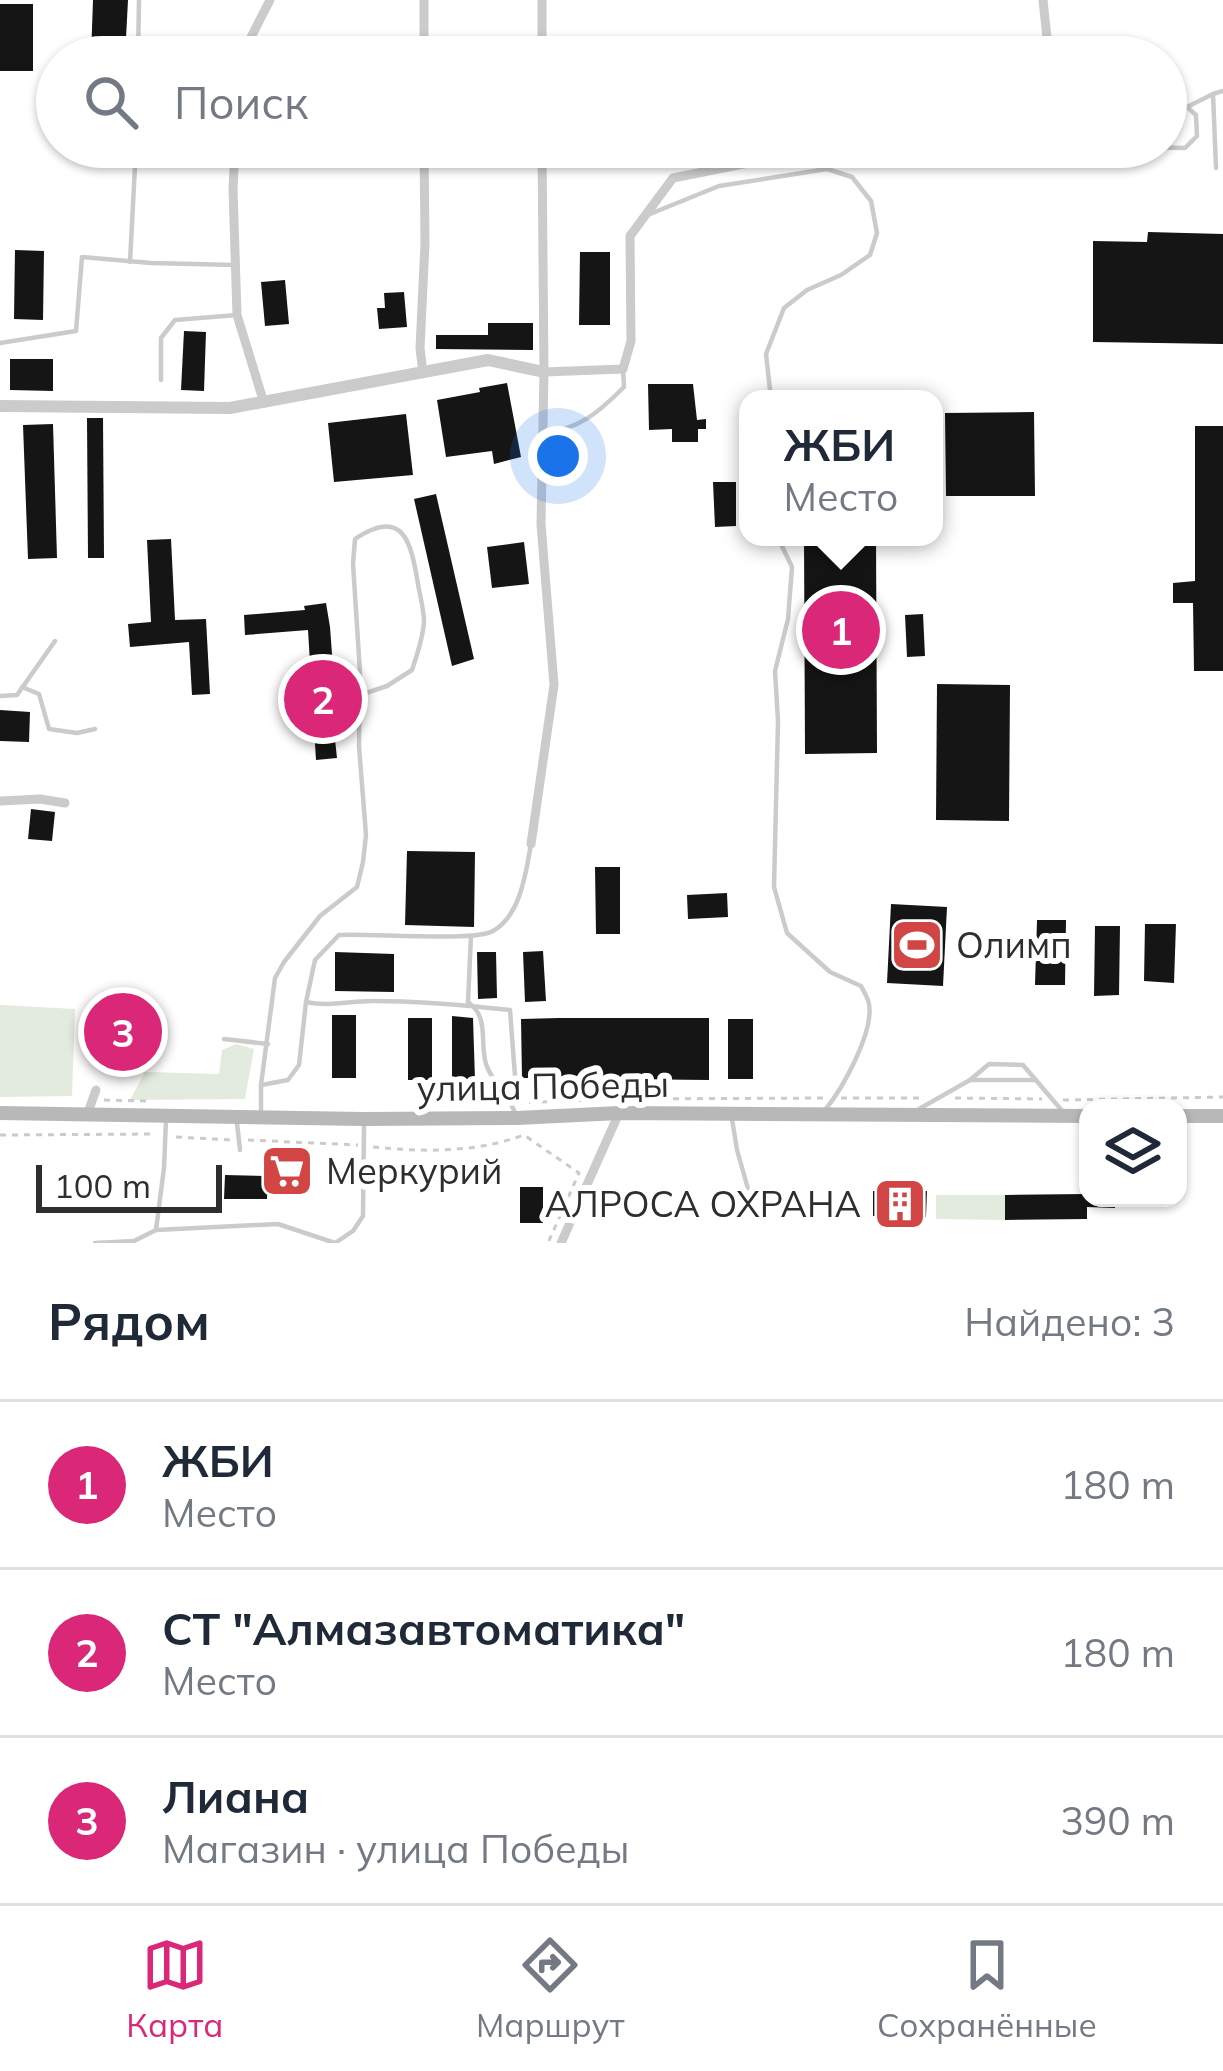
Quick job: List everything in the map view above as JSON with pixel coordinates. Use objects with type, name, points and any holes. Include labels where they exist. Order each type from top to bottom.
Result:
[{"type":"main road","name":"улица Победы","points":[[0,1113],[262,1119],[619,1113],[1079,1116]]},
{"type":"main road","points":[[1187,1116],[1223,1116]]},
{"type":"street","points":[[253,36],[269,0]]},
{"type":"street","points":[[424,0],[424,36]]},
{"type":"street","points":[[542,0],[542,36]]},
{"type":"street","points":[[1043,0],[1047,36]]},
{"type":"street","points":[[236,168],[237,315],[263,403]]},
{"type":"street","points":[[423,373],[424,168]]},
{"type":"street","points":[[531,844],[554,686],[541,524],[542,168]]},
{"type":"street","points":[[0,406],[230,408],[488,360],[544,372],[623,369],[632,341],[630,236],[673,178],[723,168]]},
{"type":"street","points":[[0,801],[64,803]]},
{"type":"street","points":[[87,1114],[96,1090]]},
{"type":"street","points":[[561,1243],[619,1113]]},
{"type":"lane","points":[[138,36],[139,0]]},
{"type":"lane","points":[[1187,107],[1223,92]]},
{"type":"lane","points":[[1213,94],[1216,168]]},
{"type":"lane","points":[[1187,108],[1196,115],[1197,136],[1187,146]]},
{"type":"lane","points":[[130,262],[135,168]]},
{"type":"lane","points":[[645,216],[719,186],[827,169],[852,178],[871,201],[877,233],[870,255],[784,308],[766,354],[770,390]]},
{"type":"lane","points":[[0,343],[76,331],[82,257],[235,265]]},
{"type":"lane","points":[[161,380],[161,338],[175,320],[237,315]]},
{"type":"lane","points":[[542,432],[578,426],[605,406],[624,387],[623,369]]},
{"type":"lane","points":[[262,1119],[261,1084],[275,978],[320,916],[357,887],[366,835],[358,746],[355,539],[388,525],[403,532],[411,548],[424,624],[412,670],[360,695]]},
{"type":"lane","points":[[782,546],[792,567],[788,619],[776,671],[774,887],[787,933],[830,972],[861,986],[870,1005],[864,1040],[822,1114]]},
{"type":"lane","points":[[0,696],[17,695],[55,641]]},
{"type":"lane","points":[[22,687],[39,694],[49,729],[77,733],[95,729]]},
{"type":"lane","points":[[261,1084],[288,1079],[299,1065],[315,961],[339,935],[493,932],[510,914],[523,886],[531,844]]},
{"type":"lane","points":[[471,936],[468,1002],[482,1017],[486,1067],[517,1118]]},
{"type":"lane","points":[[306,1002],[324,1006],[342,1000],[425,1001],[510,1010],[515,1076],[503,1089]]},
{"type":"lane","points":[[224,1039],[268,1044]]},
{"type":"lane","points":[[909,1115],[989,1064],[1023,1065],[1066,1116]]},
{"type":"lane","points":[[970,1080],[1036,1080]]},
{"type":"lane","points":[[731,1114],[754,1210]]},
{"type":"lane","points":[[156,1230],[166,1116]]},
{"type":"lane","points":[[237,1118],[240,1150]]},
{"type":"lane","points":[[95,1243],[142,1240],[156,1230],[278,1224],[335,1243],[353,1231],[363,1216],[364,1119]]},
{"type":"path","points":[[0,1135],[165,1136],[428,1153],[496,1145],[524,1135],[579,1173],[548,1243]]},
{"type":"shaded area","points":[[0,1005],[75,1009],[72,1096],[0,1097]]},
{"type":"shaded area","points":[[236,1044],[254,1049],[245,1099],[130,1100],[145,1072],[219,1074],[222,1050]]},
{"type":"shaded area","points":[[936,1195],[1005,1195],[1005,1220],[936,1219]]},
{"type":"building","points":[[93,0],[128,0],[126,36],[92,36]]},
{"type":"building","points":[[0,4],[33,4],[33,71],[0,71]]},
{"type":"building","points":[[1148,232],[1223,234],[1223,344],[1093,342],[1093,241],[1147,242]]},
{"type":"building","points":[[15,250],[44,251],[43,320],[14,319]]},
{"type":"building","points":[[580,252],[610,252],[610,325],[579,325]]},
{"type":"building","points":[[285,280],[289,324],[265,326],[261,282]]},
{"type":"building","points":[[404,292],[407,327],[379,329],[377,308],[385,308],[384,293]]},
{"type":"building","points":[[488,323],[533,323],[533,350],[436,349],[436,335],[488,335]]},
{"type":"building","points":[[184,331],[206,332],[204,391],[181,390]]},
{"type":"building","points":[[10,359],[53,359],[53,391],[10,390]]},
{"type":"building","points":[[507,383],[521,457],[494,464],[492,451],[446,457],[437,400]]},
{"type":"building","points":[[648,384],[693,384],[697,420],[706,419],[706,429],[698,429],[698,442],[672,442],[672,429],[649,430]]},
{"type":"building","points":[[1034,412],[1035,496],[946,496],[945,413]]},
{"type":"building","points":[[406,414],[413,475],[334,482],[328,423]]},
{"type":"building","points":[[87,418],[103,418],[104,558],[88,558]]},
{"type":"building","points":[[53,424],[57,558],[28,559],[23,425]]},
{"type":"building","points":[[1195,426],[1223,426],[1223,671],[1194,671],[1193,603],[1173,603],[1173,583],[1195,581]]},
{"type":"building","points":[[713,482],[736,482],[736,526],[715,527]]},
{"type":"building","points":[[436,494],[474,659],[452,666],[414,499]]},
{"type":"building","points":[[171,539],[175,620],[206,619],[210,694],[192,695],[189,642],[130,647],[128,624],[151,622],[147,540]]},
{"type":"building","points":[[524,542],[529,584],[492,588],[487,547]]},
{"type":"building","points":[[804,546],[876,546],[877,753],[805,754]]},
{"type":"building","points":[[326,603],[337,758],[316,760],[308,630],[245,635],[244,615],[305,610],[304,606]]},
{"type":"building","points":[[923,614],[925,656],[907,657],[905,615]]},
{"type":"building","points":[[937,684],[1010,685],[1009,821],[936,820]]},
{"type":"building","points":[[0,710],[30,712],[29,742],[0,741]]},
{"type":"building","points":[[31,809],[55,812],[52,841],[28,839]]},
{"type":"building","points":[[407,851],[475,852],[474,927],[405,925]]},
{"type":"building","points":[[595,867],[620,867],[620,934],[596,934]]},
{"type":"building","points":[[727,893],[728,917],[688,919],[687,895]]},
{"type":"building","name":"Олимп","points":[[891,904],[947,907],[943,986],[887,983]]},
{"type":"building","points":[[1037,920],[1066,920],[1065,985],[1035,985]]},
{"type":"building","points":[[1145,924],[1176,924],[1174,983],[1144,981]]},
{"type":"building","points":[[1095,926],[1120,926],[1119,995],[1094,996]]},
{"type":"building","points":[[543,951],[546,1001],[525,1002],[523,952]]},
{"type":"building","points":[[335,952],[394,954],[394,992],[335,991]]},
{"type":"building","points":[[477,952],[496,952],[497,998],[478,999]]},
{"type":"building","points":[[110,1005],[143,1011],[135,1059],[103,1054]]},
{"type":"building","points":[[332,1015],[356,1015],[356,1078],[332,1078]]},
{"type":"building","points":[[452,1016],[473,1018],[475,1080],[452,1080]]},
{"type":"building","points":[[408,1018],[432,1018],[432,1080],[408,1080]]},
{"type":"building","points":[[709,1018],[709,1080],[522,1078],[521,1019]]},
{"type":"building","points":[[728,1019],[753,1019],[753,1079],[728,1079]]},
{"type":"building","points":[[225,1175],[268,1176],[267,1199],[224,1199]]},
{"type":"building","points":[[520,1187],[543,1187],[543,1223],[520,1223]]},
{"type":"building","name":"АЛРОСА ОХРАНА","points":[[873,1191],[927,1191],[926,1217],[873,1216]]},
{"type":"building","points":[[1079,1194],[1079,1207],[1087,1207],[1087,1219],[1005,1220],[1005,1195]]},
{"type":"place","name":"ЖБИ","points":[[841,630]]},
{"type":"place","name":"СТ \"Алмазавтоматика\"","points":[[323,699]]},
{"type":"place","name":"Олимп","points":[[917,945]]},
{"type":"place","name":"Лиана","points":[[123,1032]]},
{"type":"place","name":"Меркурий","points":[[287,1171]]},
{"type":"place","name":"АЛРОСА ОХРАНА","points":[[900,1204]]}]
